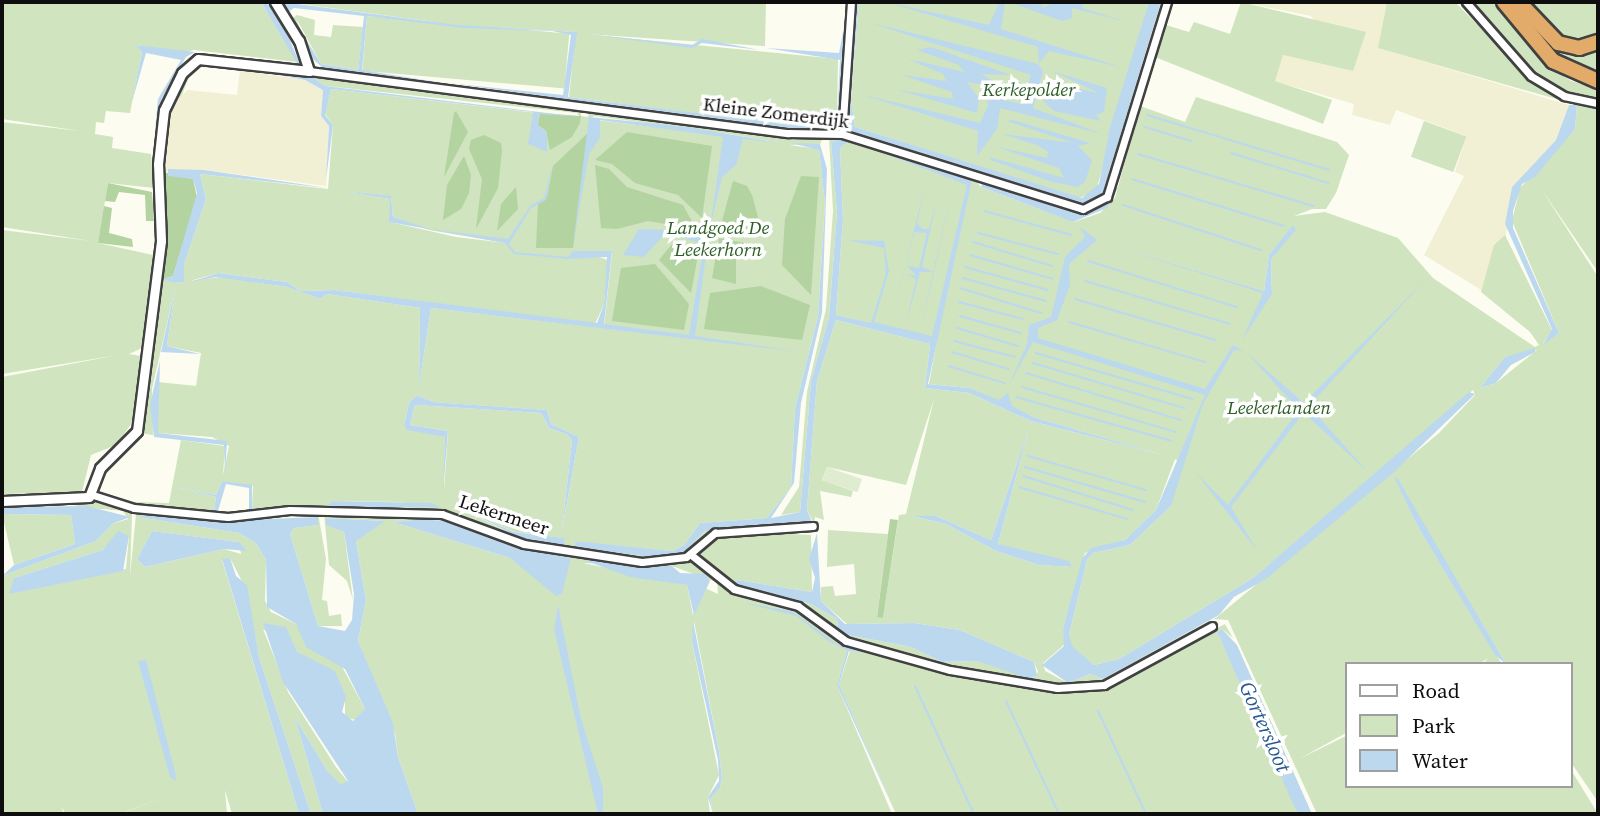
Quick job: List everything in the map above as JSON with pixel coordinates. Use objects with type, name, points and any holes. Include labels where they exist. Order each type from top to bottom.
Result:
[{"type":"highway","points":[[1504,2],[1553,61],[1598,81]]},
{"type":"highway","points":[[1518,2],[1558,43],[1579,48],[1598,42]]},
{"type":"street","points":[[93,495],[100,468],[131,441],[143,413],[161,240],[158,164],[168,99],[185,68],[198,59],[310,71],[299,41],[275,2]]},
{"type":"street","points":[[842,134],[851,2]]},
{"type":"street","name":"Kleine Zomerdijk","points":[[310,71],[788,133],[842,134],[1072,209],[1094,206],[1107,197],[1167,2]]},
{"type":"street","points":[[1466,2],[1531,76],[1564,96],[1598,103]]},
{"type":"street","name":"Lekermeer","points":[[2,501],[74,501],[93,495],[134,508],[228,517],[290,510],[442,514],[536,547],[653,563],[690,554],[715,533],[813,526]]},
{"type":"street","points":[[690,554],[734,589],[798,606],[846,641],[950,670],[1057,688],[1104,685],[1212,626]]},
{"type":"green space","points":[[2,2],[261,2],[297,62],[194,50],[179,54],[137,45],[142,52],[130,113],[106,111],[104,123],[96,122],[95,134],[113,137],[112,148],[151,154],[154,188],[108,183],[98,243],[153,255],[145,336],[140,349],[129,354],[141,356],[134,420],[116,445],[91,455],[82,492],[2,494],[2,377],[118,355],[2,374],[2,230],[91,241],[2,227],[2,122],[80,131],[2,119]]},
{"type":"green space","points":[[286,2],[766,2],[765,46],[585,34],[838,59],[837,122],[830,128],[802,127],[569,97],[576,32],[457,25]]},
{"type":"green space","name":"Kerkepolder","points":[[859,2],[1149,2],[1096,191],[1079,198],[855,127],[851,100]]},
{"type":"green space","points":[[1241,2],[1387,2],[1379,48],[1569,105],[1556,140],[1512,187],[1506,235],[1483,291],[1424,255],[1464,176],[1455,172],[1466,136],[1396,110],[1390,125],[1352,115],[1354,104],[1274,81],[1283,55],[1353,71],[1311,16]]},
{"type":"green space","points":[[1241,2],[1366,32],[1353,71],[1283,55],[1275,81],[1332,100],[1323,124],[1155,57],[1166,25],[1189,32],[1194,22],[1230,34]]},
{"type":"green space","points":[[1387,2],[1455,2],[1534,82],[1598,107],[1598,272],[1540,187],[1598,277],[1598,802],[1572,764],[1572,662],[1505,662],[1395,477],[1418,527],[1501,662],[1484,662],[1489,658],[1482,662],[1344,662],[1344,734],[1299,759],[1344,737],[1344,788],[1572,788],[1572,771],[1598,814],[1317,814],[1228,620],[1214,619],[1103,683],[1058,686],[948,668],[847,639],[795,603],[739,590],[697,554],[702,541],[719,534],[790,528],[789,534],[811,535],[812,592],[737,580],[735,584],[811,604],[837,619],[838,629],[848,635],[911,647],[942,662],[977,661],[1033,678],[1038,672],[1034,662],[960,630],[914,623],[847,624],[821,601],[821,587],[833,586],[835,596],[856,594],[854,564],[827,567],[828,530],[888,534],[877,616],[883,618],[899,515],[906,514],[934,399],[906,485],[827,467],[822,480],[853,491],[851,497],[820,491],[824,520],[815,517],[814,525],[710,533],[686,555],[673,560],[636,560],[536,544],[446,512],[292,509],[248,515],[246,509],[267,509],[252,508],[253,486],[222,481],[216,495],[175,487],[216,497],[214,511],[136,504],[212,514],[243,510],[242,515],[214,516],[134,504],[169,503],[181,440],[225,446],[223,475],[229,446],[212,437],[158,433],[158,382],[196,386],[201,353],[167,346],[175,288],[152,389],[153,435],[138,433],[144,419],[163,252],[160,166],[163,122],[176,87],[194,63],[204,60],[236,65],[194,64],[182,95],[169,108],[163,163],[166,236],[162,277],[175,283],[184,282],[184,265],[206,199],[200,174],[328,189],[333,125],[325,114],[331,89],[581,118],[577,113],[325,86],[311,76],[242,65],[581,108],[581,116],[588,117],[590,109],[823,138],[820,144],[789,145],[819,149],[825,203],[818,316],[795,408],[791,487],[767,518],[700,523],[684,545],[672,551],[575,542],[574,547],[658,558],[683,553],[705,531],[813,522],[807,510],[817,381],[836,320],[930,344],[925,388],[969,393],[1031,421],[1167,456],[1033,417],[969,388],[929,384],[937,340],[836,315],[843,219],[840,148],[848,142],[840,139],[860,141],[972,176],[981,187],[1074,222],[1100,213],[1115,198],[1140,106],[1185,122],[1196,97],[1337,142],[1349,155],[1336,193],[1326,209],[1312,209],[1294,216],[1325,212],[1398,238],[1433,278],[1535,347],[1539,345],[1530,332],[1481,292],[1494,245],[1505,235],[1552,330],[1543,344],[1559,333],[1512,221],[1520,188],[1575,129],[1577,105],[1378,48]],"holes":[[[594,116],[782,143],[589,119]],[[340,191],[391,197],[393,217],[429,230],[506,243],[456,237],[390,222],[390,199]],[[1295,224],[1271,259],[1272,294],[1108,244],[1264,291],[1269,255]],[[612,253],[604,327],[711,341],[431,308],[419,387],[420,308],[327,294],[320,299],[287,287],[220,277],[190,281],[218,273],[287,282],[300,291],[334,290],[595,324],[604,304],[608,260],[592,255]],[[1537,350],[1496,383],[1480,388],[1505,357]],[[1473,390],[1475,395],[1439,433],[1217,617],[1103,679],[1090,674],[1068,683],[1045,671],[1043,663],[1065,644],[1063,628],[1085,553],[1125,540],[1156,510],[1175,459],[1181,463],[1171,506],[1130,545],[1093,553],[1087,560],[1069,635],[1071,646],[1094,665],[1119,659],[1253,578]],[[417,395],[433,402],[547,410],[551,424],[579,437],[562,530],[572,440],[566,434],[549,428],[541,413],[415,405],[410,425],[448,431],[444,491],[445,437],[404,425],[409,403]],[[1029,428],[998,544],[1072,567],[1039,565],[996,551],[946,524],[912,516],[936,516],[991,540]],[[332,501],[400,502],[440,507],[327,507]],[[457,507],[515,532],[563,538],[564,545],[523,539]]]},
{"type":"green space","points":[[1469,2],[1494,2],[1544,63],[1571,81],[1598,89],[1598,100],[1558,90],[1533,73]]},
{"type":"green space","points":[[1523,2],[1598,2],[1598,37],[1585,43],[1564,40]]},
{"type":"green space","points":[[297,15],[315,20],[314,35],[331,37],[333,25],[363,27],[358,70],[321,64],[296,18],[315,66],[290,20]]},
{"type":"green space","points":[[367,16],[569,34],[564,88],[362,71]]},
{"type":"green space","points":[[1541,37],[1550,43],[1598,47],[1598,76],[1558,58]]},
{"type":"green space","points":[[240,70],[305,80],[323,90],[321,116],[329,126],[326,186],[204,170],[163,172],[173,103],[188,90],[237,95]]},
{"type":"green space","points":[[456,111],[468,132],[444,177],[454,113]]},
{"type":"green space","points":[[540,113],[581,116],[580,123],[572,137],[550,150],[546,131],[538,125]]},
{"type":"green space","points":[[1424,121],[1466,136],[1453,172],[1411,157]]},
{"type":"green space","points":[[589,132],[573,248],[536,248],[538,204],[547,197],[553,166]]},
{"type":"green space","points":[[627,132],[712,146],[702,218],[678,195],[635,183],[612,164],[595,160]]},
{"type":"green space","points":[[484,135],[501,143],[502,150],[498,188],[476,229],[482,179],[469,149],[471,140]]},
{"type":"green space","points":[[829,138],[840,139],[831,142],[837,212],[829,317],[811,381],[800,512],[781,515],[799,487],[807,392],[826,309],[833,211]]},
{"type":"green space","points":[[464,156],[471,175],[469,193],[461,209],[443,220],[447,185]]},
{"type":"green space","points":[[595,165],[609,169],[627,187],[683,205],[696,229],[648,221],[617,229],[601,228]]},
{"type":"green space","points":[[163,172],[193,179],[197,197],[173,276],[163,279]]},
{"type":"green space","points":[[801,176],[819,177],[811,295],[782,265],[785,219]]},
{"type":"green space","points":[[733,181],[747,186],[752,195],[758,217],[752,235],[720,228]]},
{"type":"green space","points":[[108,183],[152,192],[154,221],[146,221],[145,195],[119,192],[115,202],[105,201]]},
{"type":"green space","points":[[516,187],[518,209],[497,231],[501,204]]},
{"type":"green space","points":[[104,206],[112,208],[109,233],[132,239],[133,247],[98,243]]},
{"type":"green space","points":[[719,238],[745,243],[736,260],[736,284],[712,278]]},
{"type":"green space","points":[[672,244],[698,255],[691,293],[659,260]]},
{"type":"green space","points":[[655,264],[689,304],[684,330],[612,321],[621,268]]},
{"type":"green space","points":[[761,286],[810,305],[802,340],[704,329],[710,293]]},
{"type":"green space","points":[[827,467],[862,479],[857,492],[822,480]]},
{"type":"green space","points":[[94,501],[129,509],[132,514],[130,576],[136,514],[139,511],[239,519],[284,513],[318,513],[326,559],[322,600],[327,601],[329,616],[341,614],[342,626],[318,626],[290,534],[294,528],[318,525],[317,517],[287,515],[243,522],[138,517],[239,533],[256,543],[266,560],[265,601],[271,612],[296,624],[340,663],[365,709],[358,720],[345,718],[345,702],[303,656],[263,629],[288,692],[352,787],[365,788],[366,805],[359,809],[348,805],[295,718],[323,814],[311,814],[259,657],[247,591],[230,558],[222,560],[299,814],[232,814],[225,790],[227,814],[121,814],[174,793],[120,814],[65,814],[62,807],[63,814],[2,814],[2,576],[96,541],[112,524],[128,519],[123,511],[74,506]],"holes":[[[152,531],[239,542],[241,554],[224,549],[145,567],[137,559]],[[116,536],[129,536],[126,569],[14,578],[103,550]]]},
{"type":"green space","points":[[2,514],[71,515],[75,544],[14,565]]},
{"type":"green space","points":[[324,514],[444,517],[511,542],[647,564],[694,560],[710,571],[713,581],[672,566],[583,563],[687,585],[693,615],[705,588],[718,594],[717,580],[742,595],[792,606],[858,647],[1069,692],[1103,687],[1225,624],[1233,638],[1222,629],[1217,632],[1299,814],[896,814],[839,684],[850,651],[869,653],[847,650],[837,685],[892,814],[713,814],[710,797],[720,788],[722,778],[694,621],[692,642],[719,775],[708,797],[710,814],[418,814],[398,757],[395,733],[358,641],[366,600],[356,541],[364,531],[385,521],[327,518],[327,525],[344,532],[353,600],[347,581],[329,565]],"holes":[[[423,519],[457,523],[518,548],[571,558],[560,595],[510,558],[393,522]]]},
{"type":"green space","points":[[890,519],[898,520],[883,618],[877,617]]},
{"type":"water","points":[[261,2],[267,2],[286,31],[300,64],[293,66],[204,54],[297,63]]},
{"type":"water","points":[[282,2],[457,25],[577,32],[568,97],[827,129],[837,122],[840,60],[766,48],[839,53],[846,17],[840,125],[831,131],[782,129],[448,83],[563,95],[571,35],[552,31],[464,28],[367,16],[362,70],[443,83],[324,69],[313,59],[294,19],[321,64],[358,70],[364,16],[294,8],[288,12]]},
{"type":"water","points":[[855,2],[859,2],[851,100],[855,127],[1082,198],[1099,184],[1110,127],[1149,2],[1161,2],[1103,192],[1091,203],[1072,203],[851,133],[846,124]]},
{"type":"water","points":[[886,2],[989,25],[999,2],[1005,2],[1001,29],[1121,67],[1049,51],[1039,63],[1038,47]]},
{"type":"water","points":[[1009,2],[1041,2],[1043,8],[1054,2],[1084,2],[1082,8],[1127,22],[1072,8],[1072,18],[1062,21]]},
{"type":"water","points":[[871,23],[1038,64],[1043,71],[1033,108],[1102,134],[1000,108],[997,129],[977,156],[978,131],[860,94],[980,123],[988,105],[986,95],[1021,104],[1031,75]]},
{"type":"water","points":[[585,34],[692,45],[702,39],[760,50],[702,43],[692,48]]},
{"type":"water","points":[[136,45],[195,52],[186,57],[162,98],[155,131],[158,99],[181,60],[146,53],[132,102],[142,52]]},
{"type":"water","points":[[931,47],[1011,75],[981,74],[1006,88],[967,82],[979,98],[977,113],[898,90],[953,99],[952,92],[902,75],[947,81],[943,74],[908,59],[964,72],[959,65],[917,50]]},
{"type":"water","points":[[213,63],[311,76],[325,86],[581,117],[539,114],[538,125],[547,133],[547,152],[528,144],[533,112],[331,89],[325,115],[333,125],[326,180],[329,126],[321,116],[323,90],[305,80]]},
{"type":"water","points":[[1052,71],[1107,88],[1104,112],[1096,115],[1101,121],[1054,111],[1044,102],[1050,83],[1099,93]]},
{"type":"water","points":[[1569,105],[1577,105],[1575,129],[1535,177],[1522,184],[1513,211],[1513,228],[1559,333],[1543,345],[1552,329],[1505,224],[1512,187],[1556,140]]},
{"type":"water","points":[[589,117],[687,127],[782,143],[743,139],[736,165],[722,177],[710,228],[723,137],[600,120],[600,138],[589,154],[573,245]]},
{"type":"water","points":[[1013,120],[1090,143],[1078,146],[1092,160],[1085,182],[1078,187],[1049,181],[991,160],[989,157],[1064,178],[1059,168],[994,146],[1047,158],[1048,152],[1037,145],[1002,134],[1073,143],[1007,121]]},
{"type":"water","points":[[840,139],[848,142],[840,148],[843,219],[836,315],[871,323],[886,273],[884,248],[848,240],[884,241],[889,271],[874,322],[932,336],[967,185],[860,144],[972,179],[928,384],[969,388],[999,400],[1008,393],[1012,406],[1033,417],[1167,456],[1031,421],[969,393],[925,388],[930,344],[836,320],[817,381],[807,510],[812,522],[705,531],[683,553],[658,558],[574,547],[575,542],[584,542],[672,551],[684,545],[700,523],[767,518],[791,487],[795,408],[818,316],[825,203],[819,150],[791,143],[820,144],[827,169],[822,313],[801,403],[794,483],[771,518],[800,512],[811,381],[829,317],[837,212],[831,142]]},
{"type":"water","points":[[552,165],[546,200],[531,208],[509,244],[515,252],[568,257],[573,251],[612,251],[604,324],[689,335],[704,244],[666,233],[644,257],[623,255],[639,229],[672,230],[703,239],[709,234],[695,336],[800,352],[431,308],[419,387],[420,308],[327,294],[320,299],[287,287],[216,277],[190,282],[218,273],[287,282],[300,291],[334,290],[597,323],[604,304],[607,257],[568,259],[514,254],[505,243],[389,222],[390,199],[340,191],[391,196],[393,217],[430,229],[508,239],[531,205],[544,198]]},
{"type":"water","points":[[168,169],[204,170],[328,188],[200,174],[206,199],[184,265],[184,282],[175,283],[163,279],[173,276],[197,193],[193,179],[168,176]]},
{"type":"water","points":[[982,183],[1083,214],[1102,206],[1119,186],[1107,208],[1073,222],[981,187]]},
{"type":"water","points":[[924,190],[917,224],[923,229],[929,229],[937,199],[922,267],[933,272],[920,272],[906,324],[916,279],[907,274],[917,276],[907,266],[919,268],[927,233],[914,232],[892,318]]},
{"type":"water","points":[[952,191],[921,329],[933,272]]},
{"type":"water","points":[[1293,225],[1296,230],[1271,259],[1272,294],[1242,340],[1263,293],[1108,244],[1264,291],[1269,255]]},
{"type":"water","points":[[1080,227],[1097,240],[1069,264],[1070,285],[1057,320],[1038,328],[1038,338],[1205,389],[1233,345],[1243,351],[1234,350],[1203,404],[1171,506],[1130,545],[1093,553],[1087,560],[1069,635],[1072,646],[1094,665],[1119,659],[1253,578],[1469,392],[1475,394],[1393,473],[1266,579],[1234,597],[1219,615],[1103,679],[1090,674],[1068,683],[1042,665],[1064,646],[1063,628],[1082,559],[1091,548],[1125,540],[1156,510],[1205,395],[1033,342],[1009,385],[1027,344],[1029,325],[1051,317],[1065,257],[1085,237]]},
{"type":"water","points":[[1426,279],[1309,406],[1367,471],[1307,416],[1301,416],[1231,507],[1257,550],[1196,473],[1228,505],[1299,410],[1247,353],[1304,403]]},
{"type":"water","points":[[175,288],[167,346],[200,354],[161,352]]},
{"type":"water","points":[[1535,348],[1535,352],[1511,365],[1496,383],[1480,388],[1505,357]]},
{"type":"water","points":[[160,361],[158,433],[227,441],[225,475],[224,445],[154,437],[150,405]]},
{"type":"water","points":[[417,395],[433,402],[547,410],[551,424],[579,437],[562,530],[572,440],[566,434],[549,428],[541,413],[415,405],[410,425],[448,431],[443,491],[445,437],[407,430],[404,425],[409,403]]},
{"type":"water","points":[[1029,428],[998,544],[1069,561],[1072,567],[1039,565],[996,551],[946,524],[912,516],[936,516],[991,540]]},
{"type":"water","points":[[1394,477],[1398,479],[1505,662],[1495,655],[1418,527]]},
{"type":"water","points":[[222,481],[252,485],[252,508],[268,509],[249,511],[249,488],[226,484],[218,511],[241,513],[212,514],[136,504],[214,511],[216,497],[175,487],[216,495]]},
{"type":"water","points":[[332,501],[432,503],[440,507],[326,507]]},
{"type":"water","points":[[87,506],[130,517],[112,524],[96,541],[2,576],[14,565],[75,544],[71,515],[2,514],[2,507]]},
{"type":"water","points":[[457,506],[514,532],[564,538],[564,545],[523,539]]},
{"type":"water","points":[[149,514],[220,521],[318,517],[318,525],[294,528],[290,534],[318,626],[345,631],[352,620],[354,594],[344,532],[326,525],[326,518],[385,521],[356,541],[366,600],[358,641],[393,723],[398,757],[418,814],[323,814],[295,718],[328,772],[341,785],[348,781],[283,682],[263,623],[286,627],[297,652],[335,671],[346,697],[342,712],[353,721],[365,709],[345,669],[306,647],[296,624],[267,607],[266,560],[256,543],[239,533],[138,517]]},
{"type":"water","points":[[424,519],[457,523],[518,548],[571,558],[562,594],[556,596],[510,558],[393,522]]},
{"type":"water","points":[[118,531],[129,536],[123,571],[9,594],[14,578],[103,550]]},
{"type":"water","points":[[152,531],[239,542],[247,551],[224,549],[145,567],[137,559]]},
{"type":"water","points":[[817,533],[821,601],[845,624],[914,623],[960,630],[1034,662],[1037,675],[1030,679],[977,661],[942,662],[911,647],[848,635],[838,629],[837,619],[811,604],[735,584],[737,580],[812,592],[815,578],[809,559]]},
{"type":"water","points":[[230,558],[236,576],[247,585],[259,657],[311,814],[299,814],[222,559]]},
{"type":"water","points":[[583,560],[672,566],[680,573],[705,574],[710,581],[694,615],[687,585],[630,577]]},
{"type":"water","points":[[744,603],[792,611],[837,644],[869,653],[849,651],[839,684],[896,814],[837,685],[847,650],[828,641],[796,616]]},
{"type":"water","points":[[558,605],[581,719],[603,788],[603,814],[598,814],[554,629]]},
{"type":"water","points":[[693,621],[722,778],[720,788],[710,798],[713,814],[708,797],[719,781],[718,760],[692,642]]},
{"type":"water","name":"Gortersloot","points":[[1222,629],[1237,645],[1312,814],[1299,814],[1294,806],[1217,632]]},
{"type":"water","points":[[146,660],[176,781],[170,777],[138,661]]},
{"type":"waterway","points":[[1147,115],[1329,170]]},
{"type":"waterway","points":[[1145,127],[1191,141]]},
{"type":"waterway","points":[[1231,153],[1328,183]]},
{"type":"waterway","points":[[1138,154],[1313,206]]},
{"type":"waterway","points":[[1132,179],[1284,226]]},
{"type":"waterway","points":[[1123,205],[1261,250]]},
{"type":"waterway","points":[[984,211],[1072,235]]},
{"type":"waterway","points":[[978,233],[1058,254]]},
{"type":"waterway","points":[[973,242],[1052,266]]},
{"type":"waterway","points":[[970,255],[1053,279]]},
{"type":"waterway","points":[[1088,261],[1237,307]]},
{"type":"waterway","points":[[965,267],[1048,290]]},
{"type":"waterway","points":[[963,278],[1046,301]]},
{"type":"waterway","points":[[1085,281],[1230,324]]},
{"type":"waterway","points":[[960,288],[1041,313]]},
{"type":"waterway","points":[[1075,299],[1215,340]]},
{"type":"waterway","points":[[959,302],[1023,319]]},
{"type":"waterway","points":[[960,316],[1021,333]]},
{"type":"waterway","points":[[1069,322],[1205,362]]},
{"type":"waterway","points":[[957,328],[1018,346]]},
{"type":"waterway","points":[[954,341],[1015,357]]},
{"type":"waterway","points":[[952,352],[1008,369]]},
{"type":"waterway","points":[[1036,353],[1192,399]]},
{"type":"waterway","points":[[1033,363],[1184,408]]},
{"type":"waterway","points":[[949,366],[1004,383]]},
{"type":"waterway","points":[[1026,373],[1181,420]]},
{"type":"waterway","points":[[1022,387],[1176,432]]},
{"type":"waterway","points":[[1016,397],[1171,441]]},
{"type":"waterway","points":[[1028,456],[1146,490]]},
{"type":"waterway","points":[[1025,467],[1145,502]]},
{"type":"waterway","points":[[1023,476],[1133,510]]},
{"type":"waterway","points":[[1019,487],[1127,519]]},
{"type":"waterway","points":[[915,686],[974,814]]},
{"type":"waterway","points":[[1006,701],[1059,814]]},
{"type":"waterway","points":[[1098,711],[1146,814]]},
{"type":"park label","name":"Landgoed De Leekerhorn","points":[[718,239]]},
{"type":"park label","name":"Leekerlanden","points":[[1279,408]]}]
